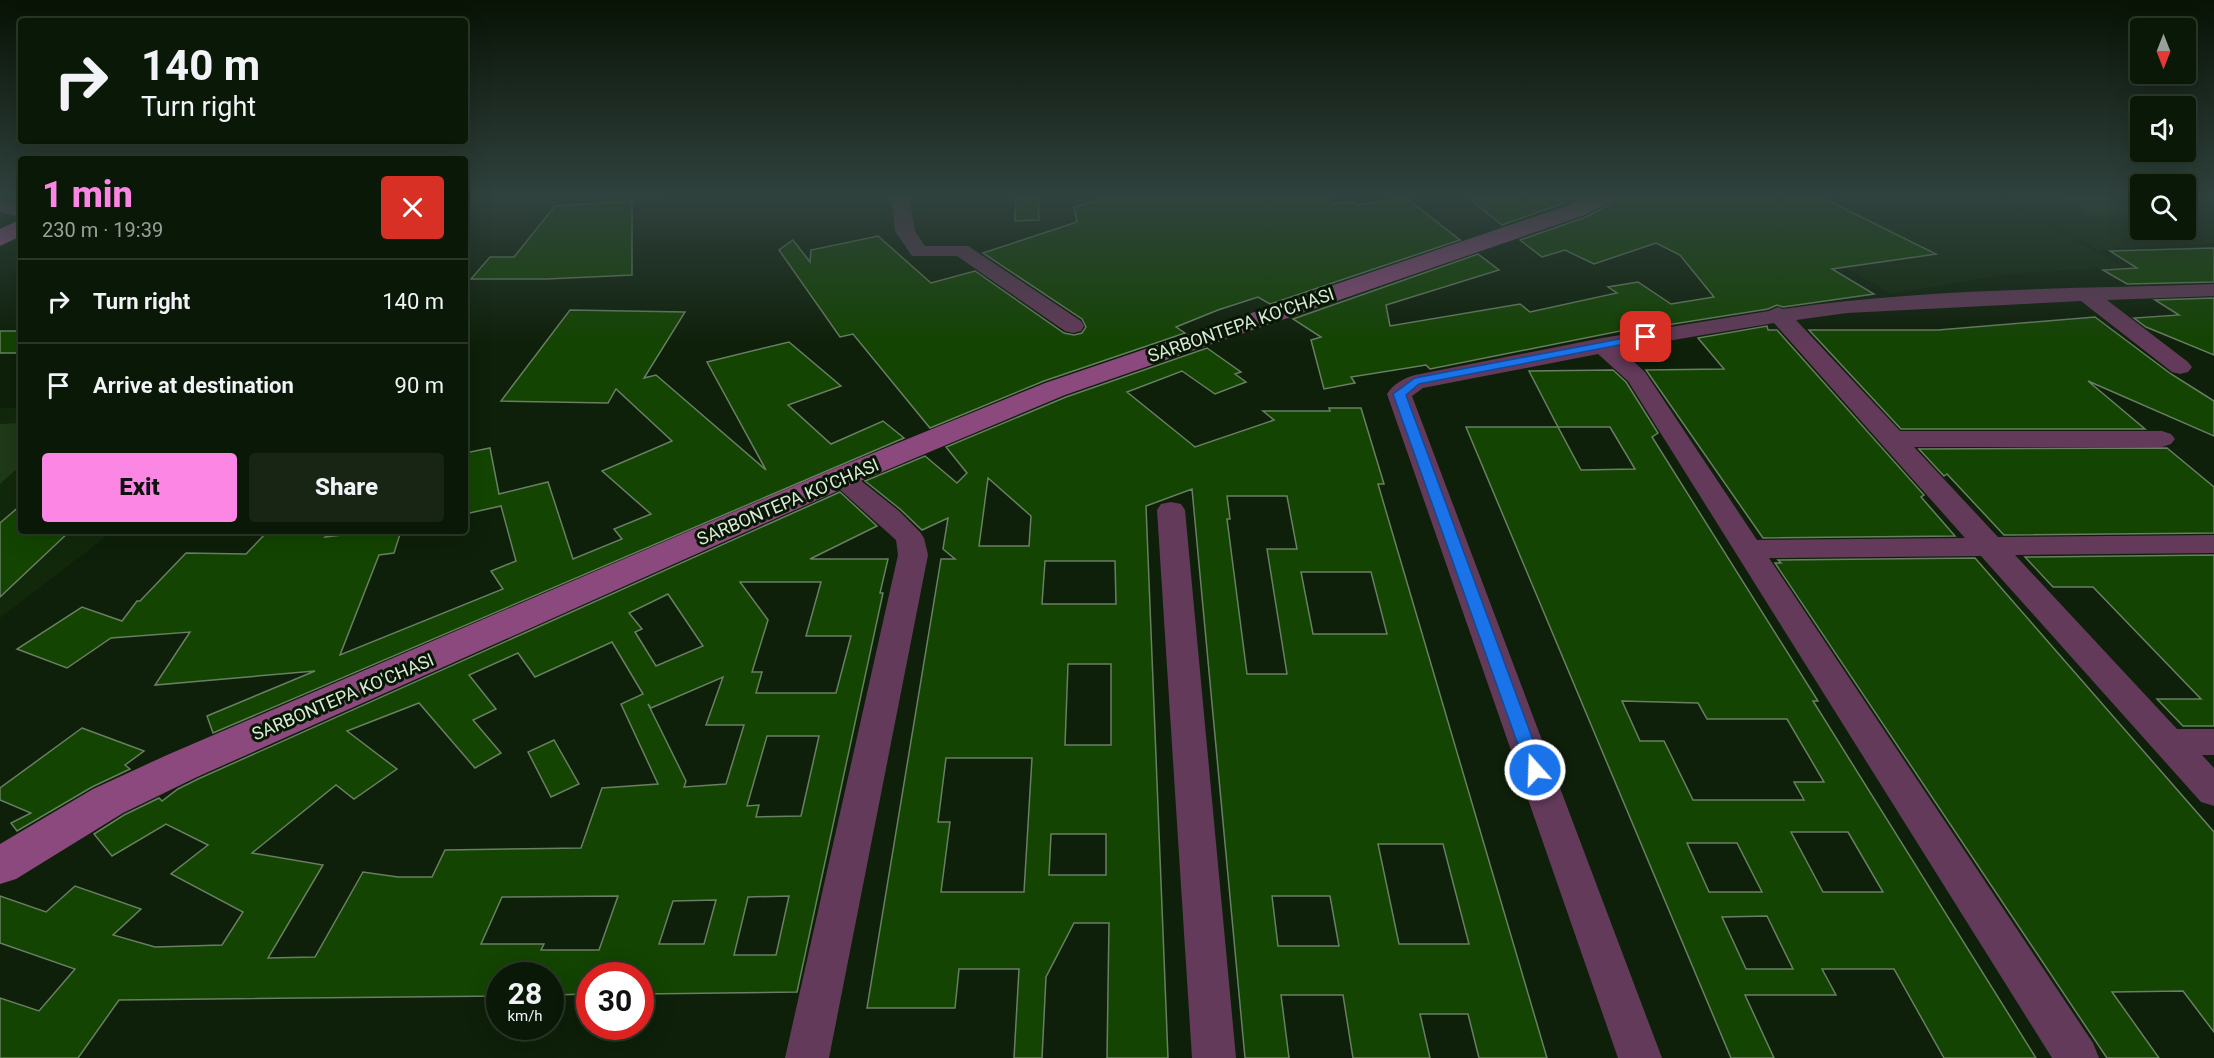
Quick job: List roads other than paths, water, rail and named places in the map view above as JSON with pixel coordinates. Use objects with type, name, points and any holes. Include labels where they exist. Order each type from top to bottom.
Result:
[{"type":"street","points":[[915,246],[919,252],[961,250],[1073,326]]},
{"type":"street","name":"SARBONTEPA KO'CHASI","points":[[0,866],[108,801],[182,766],[840,478],[1056,389],[1471,246]]},
{"type":"street","points":[[1640,1058],[1399,394],[1415,382],[1602,345],[1778,314],[1893,303],[2211,292]]},
{"type":"street","points":[[2086,295],[2181,367]]},
{"type":"street","points":[[1778,314],[1989,548],[2214,792]]},
{"type":"street","points":[[1602,345],[1637,377],[2077,1058]]},
{"type":"street","points":[[1892,439],[2162,439]]},
{"type":"street","points":[[807,1058],[913,555],[910,538],[889,517],[840,478]]},
{"type":"street","points":[[1171,510],[1214,1058]]},
{"type":"street","points":[[1747,549],[2214,544]]},
{"type":"street","points":[[2170,742],[2214,742]]}]
